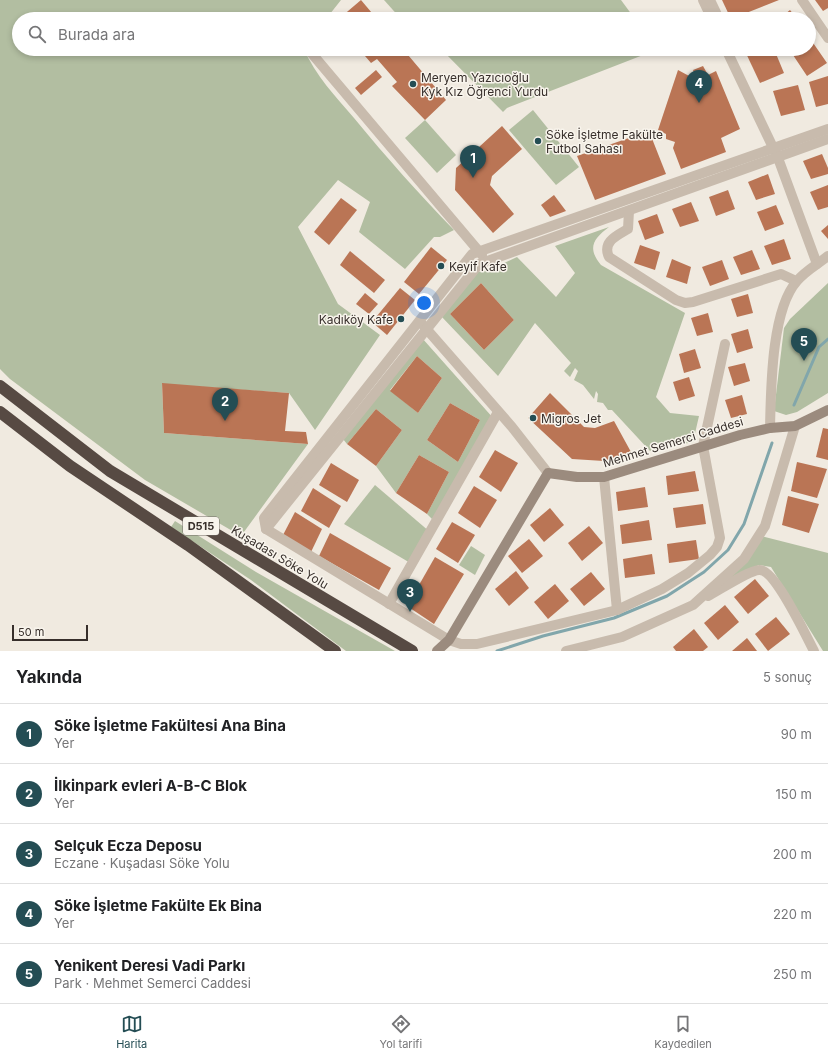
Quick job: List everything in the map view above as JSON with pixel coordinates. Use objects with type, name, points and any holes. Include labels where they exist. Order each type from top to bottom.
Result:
[{"type":"highway","name":"Kuşadası Söke Yolu","points":[[0,386],[110,471],[412,651]]},
{"type":"highway","name":"D515","points":[[0,412],[70,466],[188,545],[335,651]]},
{"type":"street","points":[[703,0],[709,12]]},
{"type":"street","points":[[710,0],[716,12]]},
{"type":"street","points":[[802,0],[810,12]]},
{"type":"street","points":[[816,20],[828,38]]},
{"type":"street","points":[[314,56],[488,261]]},
{"type":"street","points":[[730,56],[778,152]]},
{"type":"street","points":[[737,56],[822,260],[796,281],[779,319],[771,384],[770,428]]},
{"type":"street","points":[[266,529],[479,264],[629,211],[778,152],[828,129]]},
{"type":"street","points":[[725,344],[703,446],[720,538],[717,547],[700,564],[677,580],[617,610],[477,644],[461,644],[449,640],[266,529],[264,518],[472,254],[778,152],[828,138]]},
{"type":"street","points":[[629,211],[628,229],[614,237],[609,243],[607,250],[609,257],[611,260],[676,300],[685,303],[693,302],[781,274],[796,281]]},
{"type":"street","points":[[419,321],[498,412],[548,473],[449,640],[437,651]]},
{"type":"street","name":"Mehmet Semerci Caddesi","points":[[548,473],[577,477],[604,477],[703,446],[770,428],[795,426],[828,410]]},
{"type":"street","points":[[389,604],[498,412]]},
{"type":"street","points":[[693,605],[744,559],[765,526],[795,426]]},
{"type":"street","points":[[604,477],[617,610]]},
{"type":"street","points":[[566,651],[622,637],[693,605],[752,572],[760,570],[768,572],[785,598],[814,651]]},
{"type":"street","points":[[449,640],[449,651]]},
{"type":"green space","points":[[0,0],[341,0],[332,12],[12,12],[12,56],[308,56],[320,77],[333,94],[378,147],[454,230],[440,237],[434,237],[405,269],[359,232],[370,202],[338,180],[298,227],[338,304],[380,335],[315,430],[289,393],[162,384],[164,433],[308,444],[241,536],[145,480],[10,379],[0,369]]},
{"type":"green space","points":[[384,0],[621,0],[630,12],[395,12]]},
{"type":"green space","points":[[448,56],[641,56],[507,108],[503,112]]},
{"type":"green space","name":"Söke İşletme Fakülte Futbol Sahası","points":[[533,110],[579,167],[556,185],[509,130]]},
{"type":"green space","points":[[425,120],[456,155],[437,173],[405,138]]},
{"type":"green space","points":[[609,227],[599,236],[594,244],[594,254],[601,265],[685,313],[656,397],[670,413],[699,416],[693,442],[650,451],[612,410],[608,410],[603,403],[597,402],[598,394],[596,391],[594,399],[583,385],[574,380],[578,371],[575,368],[570,377],[564,371],[571,363],[535,323],[498,376],[441,316],[477,272],[487,271],[517,257],[556,297],[575,273],[555,246]],"holes":[[[481,283],[514,320],[484,350],[450,314]]]},
{"type":"green space","points":[[828,283],[828,393],[797,412],[786,415],[774,411],[784,328],[790,319]]},
{"type":"green space","points":[[422,338],[494,419],[435,522],[427,514],[449,472],[419,455],[396,493],[376,466],[402,430],[376,409],[347,444],[343,439]],"holes":[[[417,356],[442,378],[418,413],[390,390]],[[450,403],[480,420],[458,462],[427,440]]]},
{"type":"green space","points":[[375,485],[430,532],[412,564],[344,524]]},
{"type":"green space","points":[[175,521],[256,572],[395,651],[346,651],[251,580],[171,527]]},
{"type":"green space","points":[[761,536],[828,553],[828,651],[823,651],[771,567],[759,565],[723,582]]},
{"type":"green space","points":[[471,546],[485,555],[475,575],[459,565]]},
{"type":"building","points":[[361,0],[371,12],[347,12]]},
{"type":"building","points":[[722,0],[779,0],[749,12],[728,12]]},
{"type":"building","points":[[815,0],[828,0],[828,8],[823,11]]},
{"type":"building","points":[[816,47],[827,63],[807,76],[794,56],[816,56]]},
{"type":"building","name":"Meryem Yazıcıoğlu Kyk Kız Öğrenci Yurdu","points":[[365,56],[409,56],[446,100],[425,120],[392,86],[397,82],[377,59],[371,63]]},
{"type":"building","points":[[747,56],[777,56],[784,73],[760,83]]},
{"type":"building","points":[[703,66],[708,75],[716,71],[740,129],[721,138],[726,152],[681,169],[673,148],[675,142],[666,139],[666,134],[658,130],[678,70],[691,77],[695,75],[693,70]]},
{"type":"building","points":[[376,70],[382,77],[361,95],[355,88]]},
{"type":"building","points":[[828,76],[828,104],[816,107],[809,82]]},
{"type":"building","points":[[798,85],[805,110],[781,116],[773,91]]},
{"type":"building","points":[[502,126],[522,149],[492,176],[490,185],[514,214],[493,233],[455,190],[456,168]]},
{"type":"building","points":[[649,131],[666,174],[595,200],[577,156]]},
{"type":"building","points":[[822,154],[828,168],[828,174],[811,179],[803,161]]},
{"type":"building","points":[[768,174],[775,194],[756,200],[748,182]]},
{"type":"building","points":[[828,185],[828,207],[818,210],[810,192]]},
{"type":"building","points":[[728,190],[735,209],[716,216],[709,197]]},
{"type":"building","points":[[554,195],[566,211],[550,217],[541,205]]},
{"type":"building","points":[[341,198],[357,210],[329,245],[314,232]]},
{"type":"building","points":[[691,202],[699,221],[680,227],[672,209]]},
{"type":"building","points":[[776,205],[784,224],[765,231],[757,212]]},
{"type":"building","points":[[657,214],[664,233],[645,240],[638,221]]},
{"type":"building","points":[[828,225],[828,239],[821,231]]},
{"type":"building","points":[[784,239],[791,259],[772,265],[764,246]]},
{"type":"building","points":[[640,245],[660,252],[655,270],[634,263]]},
{"type":"building","points":[[431,247],[447,260],[419,294],[404,282]]},
{"type":"building","points":[[752,250],[760,269],[741,275],[733,257]]},
{"type":"building","points":[[350,251],[385,280],[374,293],[340,265]]},
{"type":"building","points":[[672,259],[691,267],[687,284],[666,277]]},
{"type":"building","points":[[722,260],[729,279],[710,286],[702,267]]},
{"type":"building","points":[[481,283],[514,320],[484,350],[450,314]]},
{"type":"building","points":[[400,288],[415,300],[387,335],[372,322]]},
{"type":"building","points":[[365,293],[378,304],[369,314],[356,304]]},
{"type":"building","points":[[748,294],[753,313],[737,317],[731,299]]},
{"type":"building","points":[[708,313],[713,332],[697,336],[691,318]]},
{"type":"building","points":[[748,329],[753,348],[737,353],[731,334]]},
{"type":"building","points":[[695,349],[701,368],[684,373],[679,354]]},
{"type":"building","points":[[417,356],[442,378],[418,413],[390,391]]},
{"type":"building","points":[[745,363],[750,381],[734,386],[728,367]]},
{"type":"building","points":[[689,377],[695,396],[679,401],[673,382]]},
{"type":"building","points":[[162,383],[289,393],[285,431],[306,432],[308,444],[164,433]]},
{"type":"building","points":[[550,393],[584,427],[595,428],[614,421],[631,452],[604,461],[572,459],[528,418]]},
{"type":"building","points":[[742,395],[747,414],[731,418],[725,400]]},
{"type":"building","points":[[450,403],[480,420],[458,462],[427,440]]},
{"type":"building","points":[[376,409],[402,430],[376,466],[347,444]]},
{"type":"building","points":[[823,428],[828,429],[828,460],[816,457]]},
{"type":"building","points":[[495,450],[518,463],[501,492],[479,477]]},
{"type":"building","points":[[419,455],[449,472],[427,514],[396,493]]},
{"type":"building","points":[[797,462],[827,469],[817,498],[791,491]]},
{"type":"building","points":[[331,463],[359,480],[347,502],[319,485]]},
{"type":"building","points":[[695,471],[699,491],[668,495],[666,476]]},
{"type":"building","points":[[474,486],[497,500],[480,528],[458,513]]},
{"type":"building","points":[[645,487],[648,507],[618,511],[616,492]]},
{"type":"building","points":[[313,488],[341,506],[329,528],[301,511]]},
{"type":"building","points":[[788,496],[819,504],[809,533],[782,525]]},
{"type":"building","points":[[703,504],[706,524],[676,528],[673,508]]},
{"type":"building","points":[[550,508],[564,525],[544,542],[530,525]]},
{"type":"building","points":[[295,512],[322,529],[311,552],[283,535]]},
{"type":"building","points":[[649,520],[652,540],[622,544],[620,525]]},
{"type":"building","points":[[452,522],[475,535],[458,563],[436,549]]},
{"type":"building","points":[[589,526],[603,543],[582,561],[568,543]]},
{"type":"building","points":[[330,533],[391,568],[379,590],[319,556]]},
{"type":"building","points":[[529,539],[543,556],[522,573],[508,556]]},
{"type":"building","points":[[696,540],[699,559],[669,563],[667,544]]},
{"type":"building","points":[[652,554],[655,574],[625,578],[623,559]]},
{"type":"building","points":[[435,557],[464,574],[434,624],[407,606]]},
{"type":"building","points":[[516,571],[529,588],[509,606],[495,589]]},
{"type":"building","points":[[591,572],[605,589],[584,606],[570,589]]},
{"type":"building","points":[[755,579],[769,596],[748,614],[734,597]]},
{"type":"building","points":[[555,584],[569,601],[548,619],[534,602]]},
{"type":"building","points":[[725,605],[739,622],[718,640],[704,623]]},
{"type":"building","points":[[776,617],[790,634],[768,651],[755,634]]},
{"type":"building","points":[[694,629],[708,647],[703,651],[676,651],[673,647]]},
{"type":"building","points":[[747,638],[757,651],[732,651]]},
{"type":"waterway","points":[[794,405],[819,347],[828,339]]},
{"type":"waterway","points":[[497,651],[543,636],[614,618],[667,596],[704,572],[728,550],[744,524],[772,443]]},
{"type":"place","name":"Meryem Yazıcıoğlu Kyk Kız Öğrenci Yurdu","points":[[413,84]]},
{"type":"place","name":"Söke İşletme Fakülte Ek Bina","points":[[699,103]]},
{"type":"place","name":"Söke İşletme Fakülte Futbol Sahası","points":[[538,141]]},
{"type":"place","name":"Söke İşletme Fakültesi Ana Bina","points":[[473,178]]},
{"type":"place","name":"Keyif Kafe","points":[[441,266]]},
{"type":"place","name":"Kadıköy Kafe","points":[[401,319]]},
{"type":"place","name":"Yenikent Deresi Vadi Parkı","points":[[804,361]]},
{"type":"place","name":"Migros Jet","points":[[533,418]]},
{"type":"place","name":"İlkinpark evleri A-B-C Blok","points":[[225,421]]},
{"type":"place","name":"Selçuk Ecza Deposu","points":[[410,612]]}]
